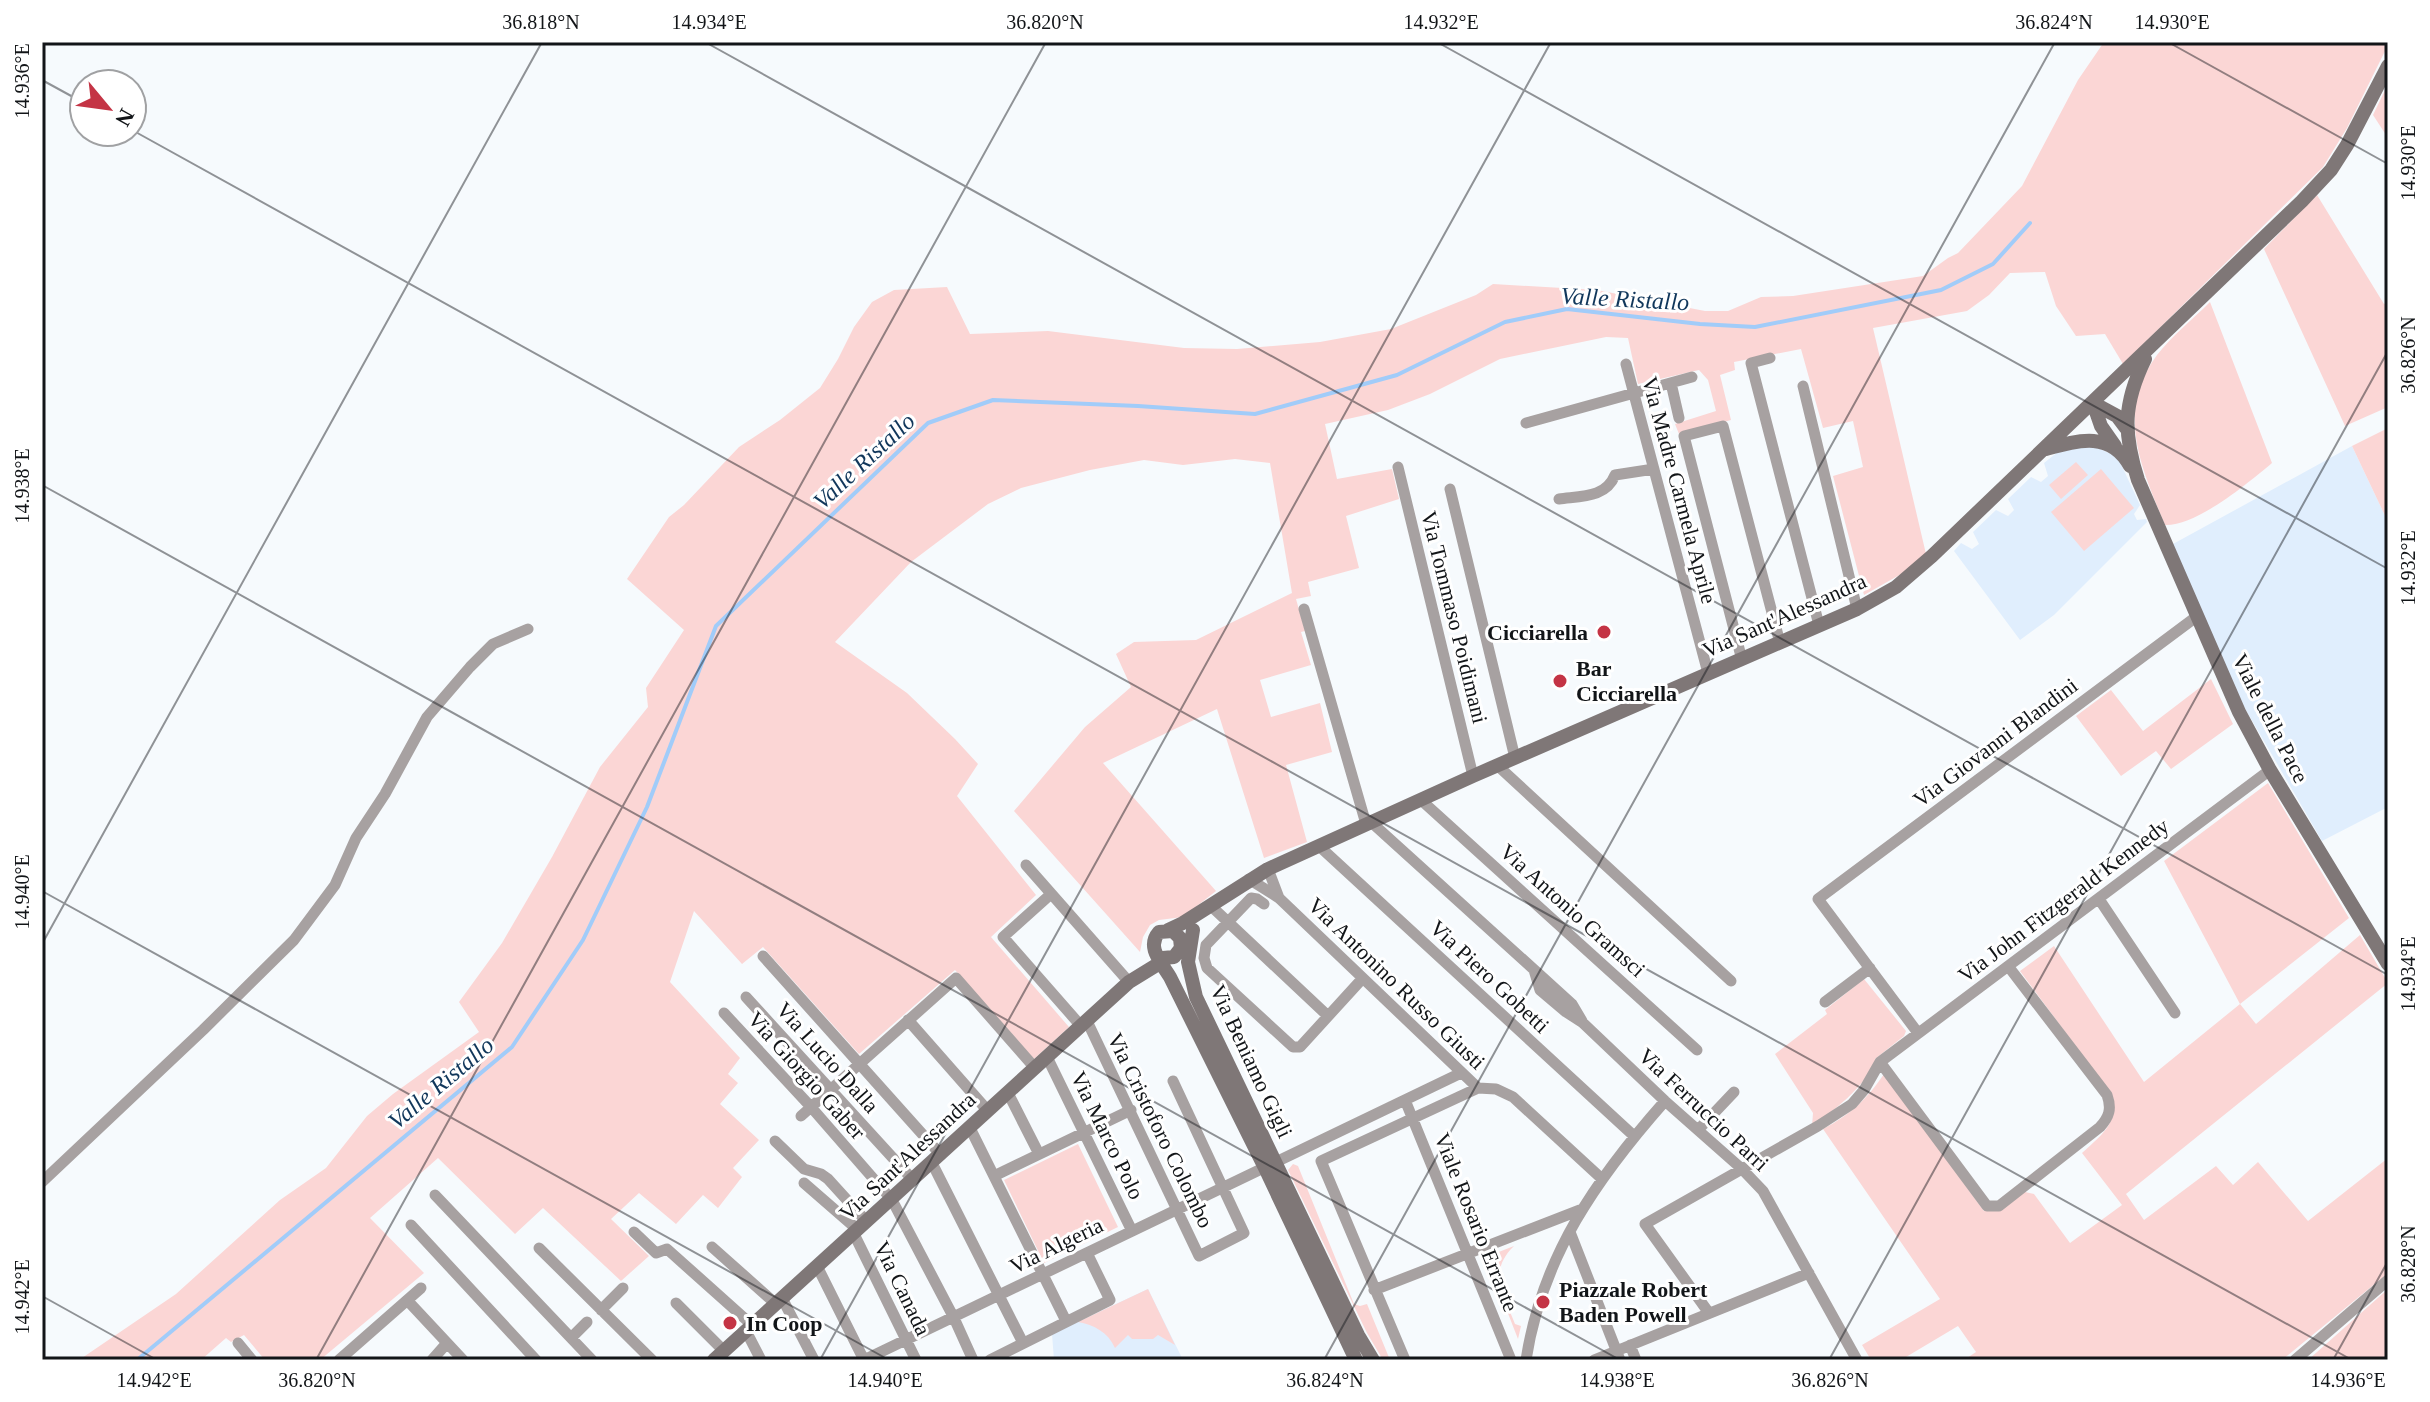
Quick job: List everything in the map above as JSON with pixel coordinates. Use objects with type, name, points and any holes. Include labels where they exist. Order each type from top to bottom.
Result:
[{"type":"street","name":"Via Sant'Alessandra","points":[[1211,906],[1268,869],[1857,609],[1896,587],[2044,450],[2302,201],[2331,170],[2347,145],[2388,66]]},
{"type":"street","points":[[2138,480],[2129,451],[2127,405],[2134,381],[2149,350]]},
{"type":"street","points":[[1770,358],[1751,363],[1819,625]]},
{"type":"street","name":"Via Madre Carmela Aprile","points":[[1626,364],[1708,673]]},
{"type":"street","points":[[1526,423],[1692,377]]},
{"type":"street","points":[[1671,383],[1679,418]]},
{"type":"street","points":[[1803,386],[1857,609]]},
{"type":"street","points":[[2093,403],[2117,416],[2126,429]]},
{"type":"street","points":[[2093,403],[2101,426],[2138,480]]},
{"type":"street","points":[[1742,660],[1684,436],[1723,426],[1780,643]]},
{"type":"street","points":[[2044,450],[2073,441],[2096,441],[2115,446]]},
{"type":"street","name":"Via Tommaso Poidimani","points":[[1398,467],[1473,776]]},
{"type":"street","points":[[1559,499],[1600,493],[1611,486],[1615,475],[1654,469]]},
{"type":"street","name":"Viale della Pace","points":[[2138,480],[2239,712],[2270,770],[2388,964]]},
{"type":"street","points":[[1450,489],[1515,758]]},
{"type":"street","points":[[1304,609],[1368,823]]},
{"type":"street","name":"Via Giovanni Blandini","points":[[1870,968],[1818,899],[2196,617]]},
{"type":"street","points":[[42,1182],[294,940],[335,885],[356,838],[385,794],[427,717],[493,644],[528,629]]},
{"type":"street","points":[[1498,766],[1731,981]]},
{"type":"street","name":"Via John Fitzgerald Kennedy","points":[[1880,1062],[2270,770]]},
{"type":"street","name":"Via Antonio Gramsci","points":[[1421,800],[1697,1050]]},
{"type":"street","name":"Via Ferruccio Parri","points":[[1368,823],[1534,970],[1540,990],[1583,1023],[1763,1191],[1857,1360]]},
{"type":"street","name":"Via Piero Gobetti","points":[[1319,846],[1634,1136]]},
{"type":"street","points":[[1026,865],[1129,982]]},
{"type":"street","points":[[1268,869],[1279,898]]},
{"type":"street","points":[[1249,879],[1279,898]]},
{"type":"street","name":"Via Cristoforo Colombo","points":[[1051,894],[1003,937],[1084,1024],[1131,1110],[1199,1256],[1244,1233],[1223,1188]]},
{"type":"street","points":[[1264,904],[1251,898],[1206,945],[1204,958],[1207,968],[1293,1047],[1300,1047],[1362,979]]},
{"type":"street","name":"Via Antonino Russo Giusti","points":[[1279,898],[1478,1088],[1496,1089],[1513,1097],[1601,1178]]},
{"type":"street","points":[[2099,899],[2175,1013]]},
{"type":"street","points":[[1129,982],[1193,930],[1211,906]]},
{"type":"street","points":[[1211,906],[1328,1016]]},
{"type":"street","points":[[1196,997],[1166,954],[1159,932],[1211,906]]},
{"type":"street","points":[[1129,982],[1166,954],[1180,938],[1168,930]]},
{"type":"street","name":"Via Beniamo Gigli","points":[[1193,930],[1188,962],[1196,997],[1270,1165]]},
{"type":"street","name":"Via Beniamo Gigli","points":[[1166,954],[1170,977],[1270,1165]]},
{"type":"street","points":[[763,956],[936,1159],[998,1296],[1023,1343]]},
{"type":"street","points":[[1709,1313],[1645,1224],[1852,1104],[1880,1062],[1987,1206],[1999,1206],[2100,1127],[2107,1118],[2110,1105],[2107,1095],[2008,966]]},
{"type":"street","points":[[1825,1002],[1870,968],[1918,1033]]},
{"type":"street","points":[[1145,972],[1154,970],[1170,977]]},
{"type":"street","points":[[801,1116],[956,978],[1035,1068]]},
{"type":"street","name":"Via Sant'Alessandra","points":[[719,1356],[1129,982]]},
{"type":"street","name":"Via Lucio Dalla","points":[[746,997],[913,1180]]},
{"type":"street","name":"Via Giorgio Gaber","points":[[724,1013],[892,1200],[973,1360]]},
{"type":"street","points":[[908,1020],[988,1111]]},
{"type":"street","name":"Via Marco Polo","points":[[1047,1057],[1132,1231]]},
{"type":"street","name":"Via Algeria","points":[[864,1360],[1461,1073]]},
{"type":"street","points":[[1173,1081],[1223,1188]]},
{"type":"street","points":[[1405,1360],[1321,1161],[1478,1088]]},
{"type":"street","points":[[1698,1130],[1734,1092]]},
{"type":"street","points":[[1008,1093],[1039,1154]]},
{"type":"street","name":"Viale Rosario Errante","points":[[1405,1100],[1511,1360]]},
{"type":"street","points":[[1526,1360],[1544,1290],[1580,1210],[1601,1178],[1665,1101]]},
{"type":"street","points":[[994,1176],[1131,1110]]},
{"type":"street","points":[[970,1128],[1066,1321]]},
{"type":"street","points":[[775,1141],[804,1169],[828,1179],[860,1229]]},
{"type":"street","points":[[1270,1165],[1356,1360]]},
{"type":"street","points":[[1270,1165],[1373,1360]]},
{"type":"street","points":[[804,1183],[860,1229]]},
{"type":"street","points":[[435,1195],[592,1360]]},
{"type":"street","points":[[1374,1290],[1580,1210]]},
{"type":"street","points":[[411,1225],[536,1360]]},
{"type":"street","name":"Via Canada","points":[[860,1229],[916,1360]]},
{"type":"street","points":[[634,1232],[656,1253],[667,1249],[749,1328],[761,1360]]},
{"type":"street","points":[[1570,1232],[1618,1355]]},
{"type":"street","points":[[712,1247],[779,1301],[814,1360]]},
{"type":"street","points":[[539,1248],[652,1360]]},
{"type":"street","points":[[990,1360],[1110,1300],[1087,1253]]},
{"type":"street","points":[[817,1266],[864,1360]]},
{"type":"street","points":[[1594,1360],[1618,1355],[1630,1345],[1809,1273]]},
{"type":"street","points":[[2295,1360],[2388,1280]]},
{"type":"street","points":[[339,1360],[421,1288]]},
{"type":"street","points":[[601,1310],[623,1288]]},
{"type":"street","points":[[407,1300],[461,1359]]},
{"type":"street","points":[[676,1303],[719,1356]]},
{"type":"street","points":[[572,1337],[587,1322]]},
{"type":"street","points":[[238,1343],[252,1360]]},
{"type":"street","points":[[432,1360],[447,1343]]},
{"type":"street","points":[[1630,1345],[1636,1360]]},
{"type":"shaded area","points":[[2104,42],[2388,42],[2388,45],[2347,128],[2323,167],[2123,364],[2105,334],[2076,336],[2056,306],[2045,272],[2010,273],[1989,295],[1967,311],[1873,328],[1926,554],[1903,573],[1864,595],[1833,476],[1863,467],[1853,421],[1823,428],[1801,349],[1734,362],[1735,370],[1720,375],[1731,420],[1679,434],[1675,424],[1716,411],[1708,380],[1699,370],[1638,384],[1628,338],[1606,337],[1500,359],[1430,394],[1388,410],[1325,424],[1337,479],[1392,469],[1399,499],[1346,516],[1359,568],[1308,582],[1311,596],[1296,599],[1305,631],[1301,632],[1311,665],[1260,680],[1271,717],[1320,703],[1332,752],[1286,765],[1307,842],[1264,858],[1217,709],[1103,763],[1216,891],[1183,917],[1159,920],[1150,925],[1140,952],[1014,811],[1085,727],[1131,687],[1116,654],[1134,642],[1196,640],[1292,593],[1270,463],[1235,459],[1183,465],[1144,460],[1021,488],[988,504],[911,562],[835,642],[907,693],[978,764],[957,796],[1036,895],[991,937],[1069,1027],[1034,1059],[955,970],[859,1054],[763,947],[742,964],[694,911],[670,982],[740,1058],[728,1074],[738,1083],[720,1104],[759,1140],[733,1168],[742,1177],[718,1208],[703,1195],[676,1224],[639,1193],[611,1219],[649,1256],[621,1281],[543,1208],[515,1234],[438,1158],[370,1218],[424,1273],[320,1360],[265,1360],[244,1335],[231,1342],[226,1338],[201,1360],[79,1360],[176,1294],[280,1200],[326,1168],[367,1116],[479,1032],[459,1002],[502,943],[600,767],[648,707],[646,688],[684,630],[627,579],[669,517],[739,447],[820,388],[854,327],[872,302],[894,290],[947,287],[970,334],[1048,331],[1184,348],[1237,349],[1320,342],[1391,329],[1476,295],[1493,284],[1597,290],[1705,311],[1728,311],[1761,297],[1793,296],[1923,276],[1958,253],[2022,186],[2078,80]]},
{"type":"shaded area","points":[[2388,84],[2388,138],[2373,115]]},
{"type":"shaded area","points":[[2317,195],[2384,304],[2388,302],[2388,407],[2345,426],[2264,249]]},
{"type":"shaded area","points":[[2210,302],[2272,463],[2207,511],[2192,519],[2165,525],[2136,440],[2137,397],[2144,376],[2157,355]]},
{"type":"shaded area","points":[[2388,428],[2388,522],[2352,446]]},
{"type":"shaded area","points":[[2073,446],[2096,447],[2120,462],[2140,505],[2134,514],[2137,520],[2146,519],[2147,522],[2054,615],[2020,640],[1954,551],[1961,543],[1972,549],[1979,544],[1973,532],[1996,510],[2008,516],[2014,510],[2008,499],[2031,477],[2041,482],[2048,476],[2044,463],[2059,451]]},
{"type":"shaded area","points":[[2352,446],[2388,522],[2388,807],[2322,841],[2236,693],[2173,544]]},
{"type":"shaded area","points":[[2076,462],[2088,475],[2061,499],[2049,485]]},
{"type":"shaded area","points":[[2101,469],[2134,508],[2084,551],[2051,512]]},
{"type":"shaded area","points":[[2211,679],[2233,724],[2171,769],[2156,751],[2121,776],[2076,716],[2111,690],[2143,731]]},
{"type":"shaded area","points":[[2268,783],[2349,918],[2240,1004],[2164,861]]},
{"type":"shaded area","points":[[2360,935],[2388,983],[2126,1194],[2144,1220],[2216,1166],[2233,1185],[2258,1162],[2308,1221],[2388,1158],[2388,1273],[2282,1360],[1964,1360],[1976,1352],[1958,1326],[1901,1360],[1871,1360],[1862,1345],[1940,1299],[1823,1129],[1857,1106],[1884,1074],[1984,1211],[1997,1211],[2025,1192],[2034,1194],[2070,1243],[2122,1205],[2082,1153],[2107,1128],[2113,1104],[2111,1094],[2020,971],[2054,946],[2144,1082],[2240,1004],[2256,1024]]},
{"type":"shaded area","points":[[1864,979],[1906,1031],[1875,1059],[1877,1063],[1855,1091],[1812,1126],[1813,1113],[1775,1054],[1827,1014],[1825,1010]]},
{"type":"shaded area","points":[[1078,1144],[1118,1227],[1044,1263],[1004,1180]]},
{"type":"shaded area","points":[[1293,1164],[1298,1166],[1354,1304],[1367,1304],[1390,1360],[1383,1360],[1367,1333],[1288,1170]]},
{"type":"shaded area","points":[[1514,1246],[1501,1265],[1500,1284],[1515,1324],[1521,1326],[1518,1339],[1486,1257]]},
{"type":"shaded area","points":[[1148,1289],[1183,1360],[1054,1360],[1052,1334]]},
{"type":"shaded area","points":[[1148,1289],[1175,1345],[1158,1335],[1153,1339],[1132,1339],[1128,1335],[1115,1348],[1100,1330],[1078,1322]]},
{"type":"shaded area","points":[[2388,1289],[2388,1360],[2308,1360]]},
{"type":"waterway","name":"Valle Ristallo","points":[[137,1360],[512,1047],[583,940],[647,807],[716,626],[928,423],[993,400],[1255,414],[1397,375],[1505,322],[1567,309],[1755,327],[1941,290],[1993,264],[2030,223]]},
{"type":"place","name":"Cicciarella","points":[[1604,632]]},
{"type":"place","name":"Bar Cicciarella","points":[[1560,681]]},
{"type":"place","name":"Piazzale Robert Baden Powell","points":[[1543,1302]]},
{"type":"place","name":"In Coop","points":[[730,1323]]}]
